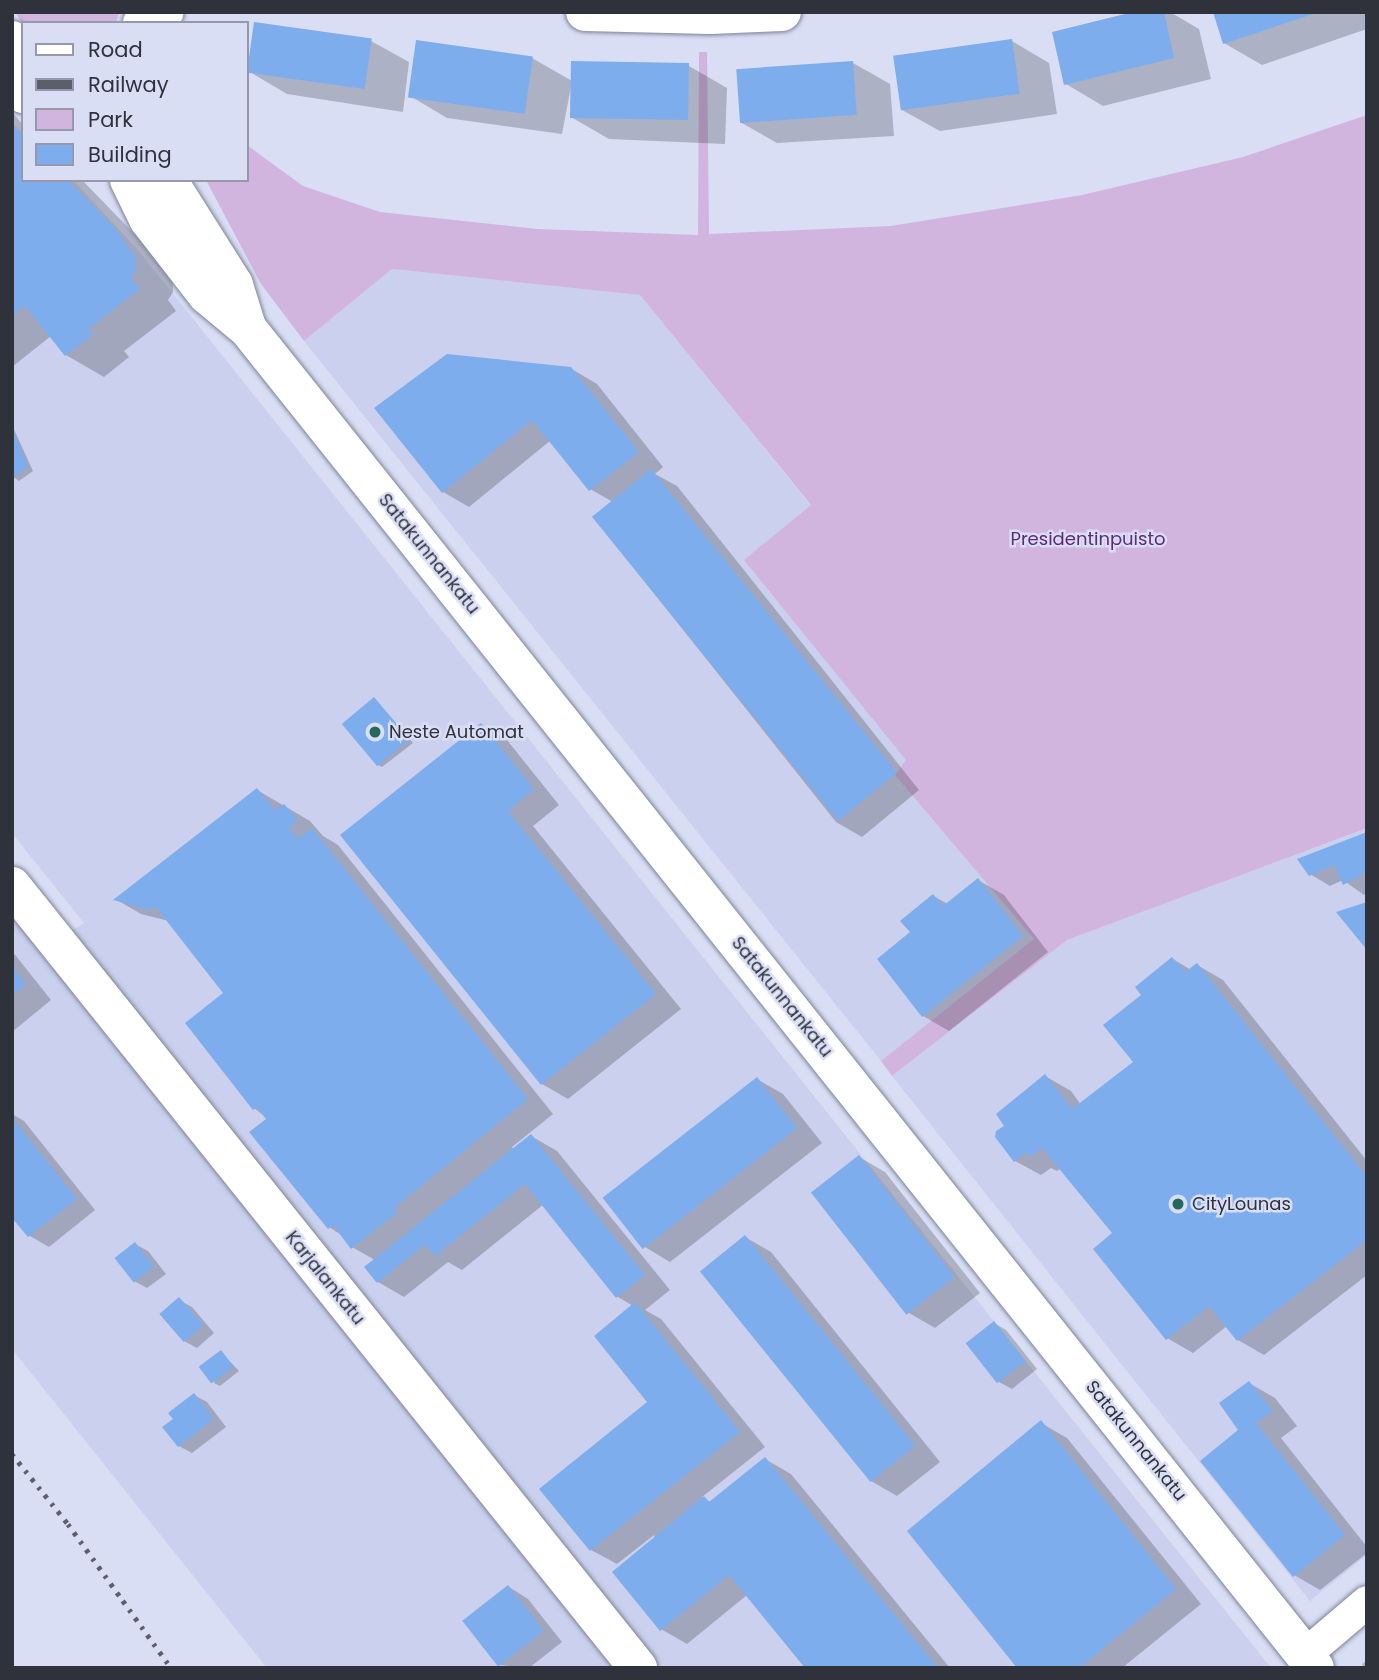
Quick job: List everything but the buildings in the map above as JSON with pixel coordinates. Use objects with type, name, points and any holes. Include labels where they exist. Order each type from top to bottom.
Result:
[{"type":"main road","points":[[146,21],[165,12]]},
{"type":"main road","points":[[585,12],[696,15],[782,12]]},
{"type":"main road","points":[[18,56],[21,79]]},
{"type":"main road","points":[[112,182],[148,219]]},
{"type":"main road","name":"Satakunnankatu","points":[[130,182],[148,219],[207,295],[248,329],[1303,1663]]},
{"type":"main road","name":"Satakunnankatu","points":[[169,182],[234,285],[248,329]]},
{"type":"main road","name":"Karjalankatu","points":[[12,886],[639,1668]]},
{"type":"street","points":[[1303,1663],[1367,1602]]},
{"type":"shaded area","points":[[12,123],[21,131],[21,182],[75,182],[138,250],[1271,1668],[267,1668],[12,1349],[12,908],[45,949],[84,923],[12,833]]},
{"type":"shaded area","points":[[392,269],[640,295],[811,506],[745,560],[1045,931],[881,1061],[304,341]]},
{"type":"shaded area","points":[[1367,828],[1367,1555],[1310,1601],[892,1076],[1067,940]]},
{"type":"green space","points":[[16,12],[119,12],[117,21],[21,23]]},
{"type":"green space","name":"Presidentinpuisto","points":[[699,52],[707,52],[709,234],[891,226],[1082,195],[1243,157],[1367,115],[1367,828],[1067,940],[892,1076],[881,1061],[1034,939],[895,775],[906,760],[744,560],[811,505],[640,295],[392,269],[304,341],[261,284],[207,182],[248,182],[248,146],[303,186],[380,212],[537,229],[698,235]]},
{"type":"railway","points":[[12,1454],[68,1524],[171,1668]]},
{"type":"place","name":"Neste Automat","points":[[375,732]]},
{"type":"place","name":"CityLounas","points":[[1178,1204]]}]
